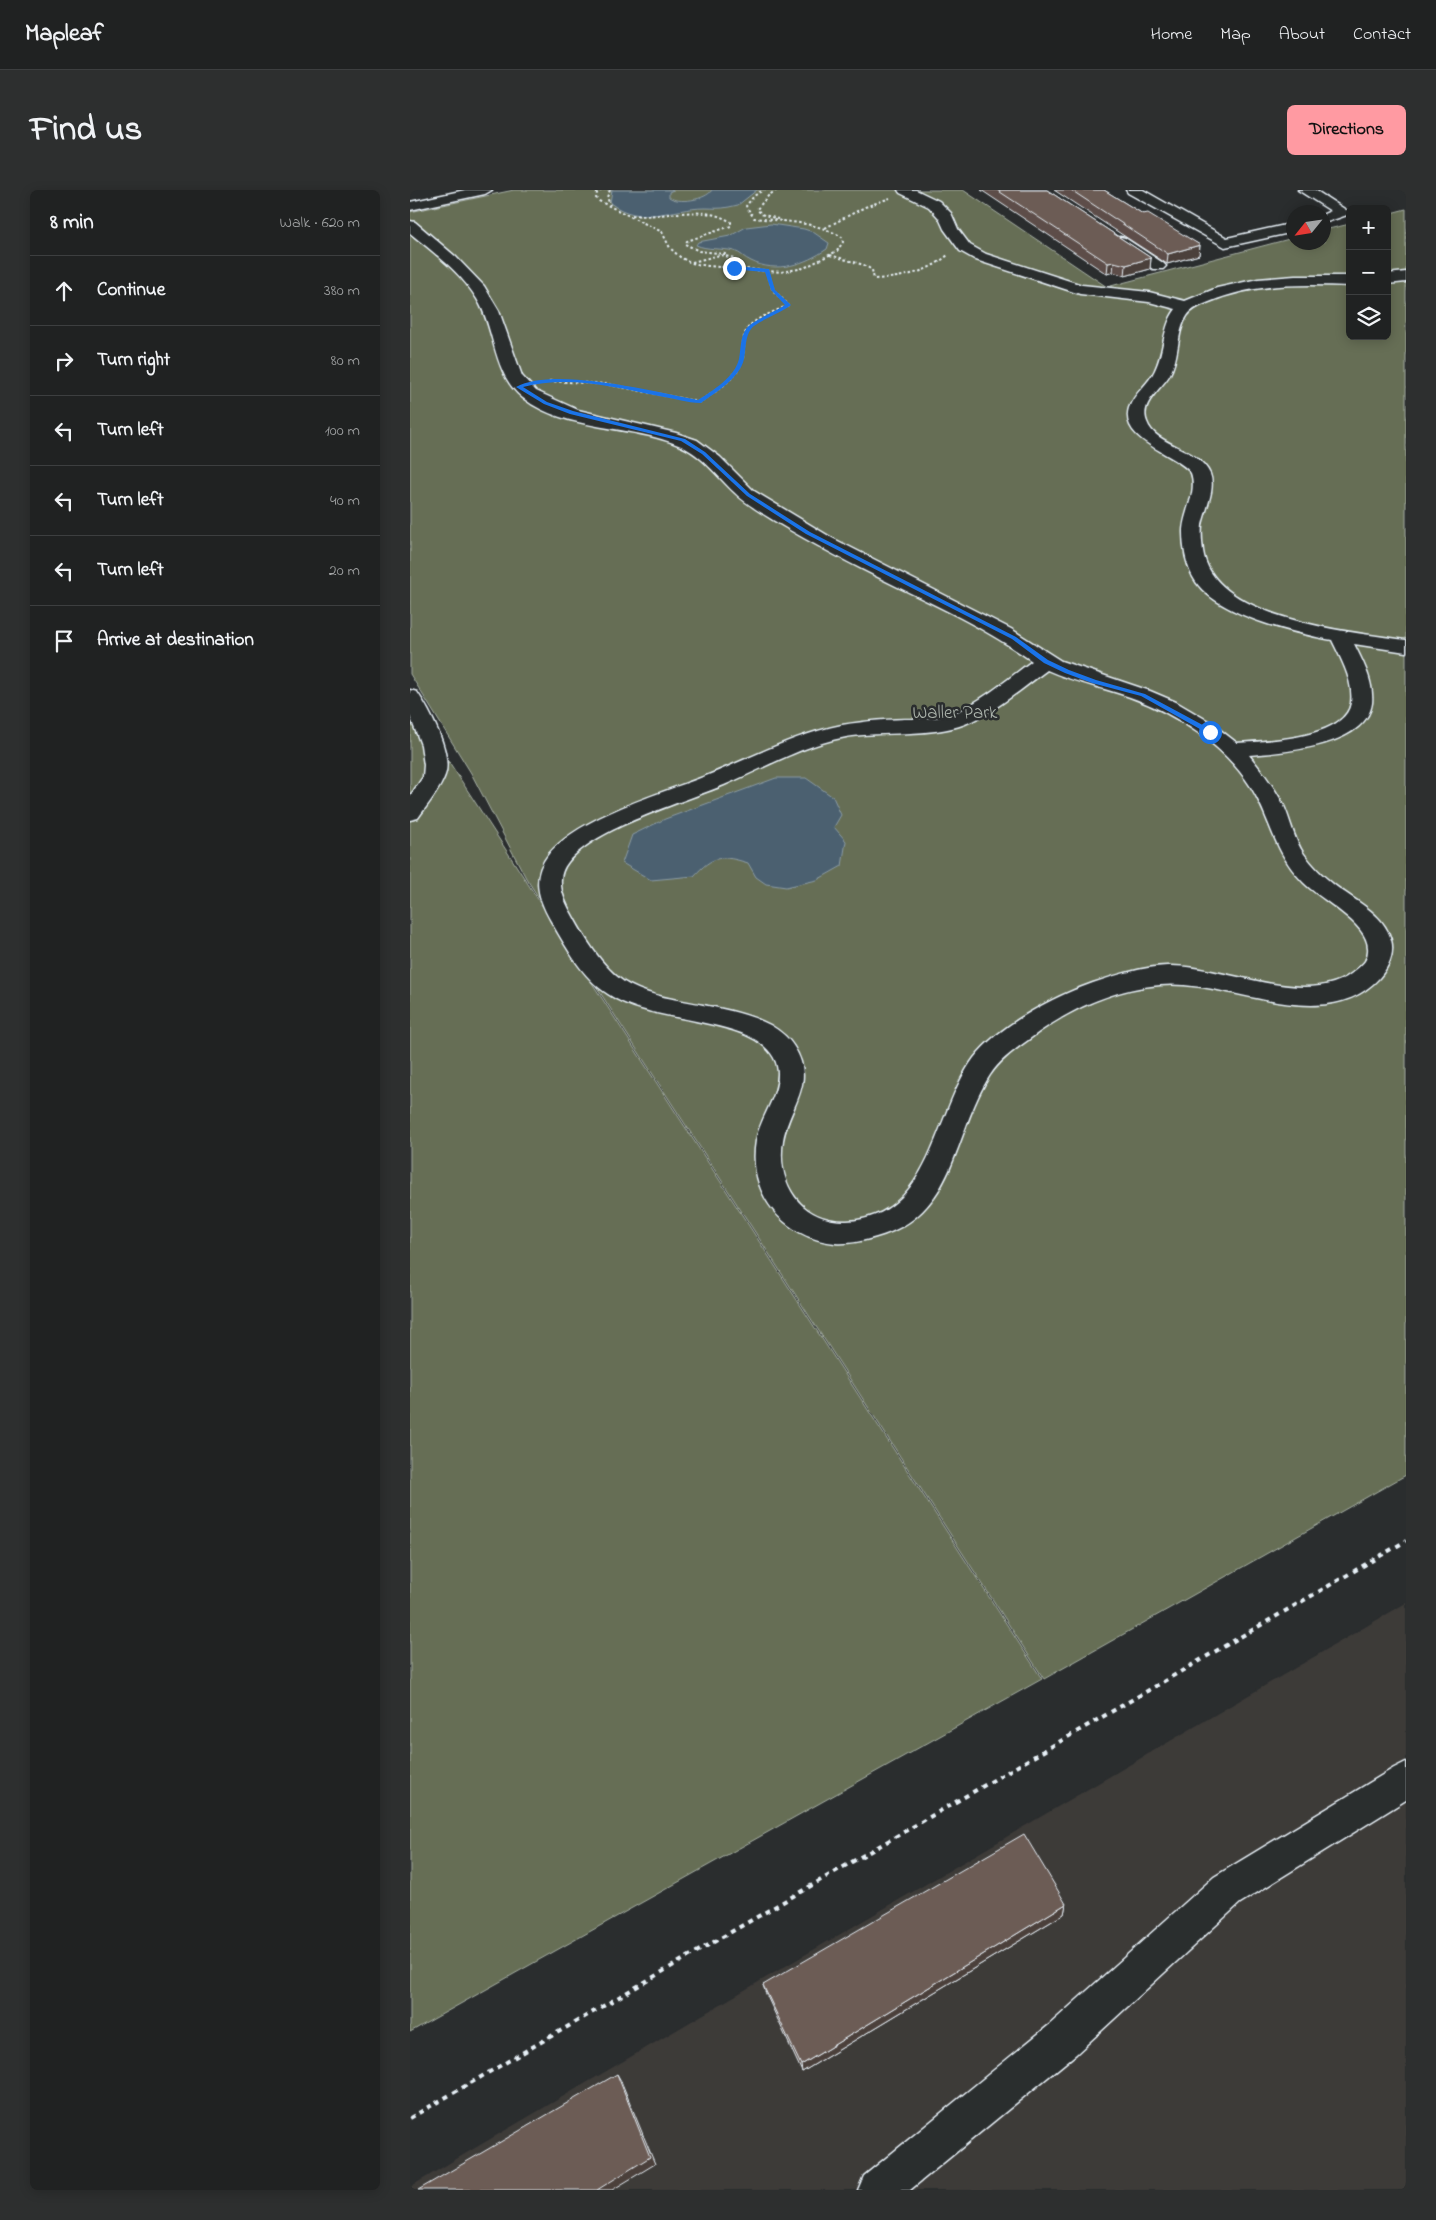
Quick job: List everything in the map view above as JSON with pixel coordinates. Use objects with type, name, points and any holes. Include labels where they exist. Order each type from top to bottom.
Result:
[{"type":"street","points":[[435,245],[427,227],[411,206],[485,190]]},
{"type":"street","points":[[1133,190],[1225,243],[1286,229]]},
{"type":"street","points":[[1305,190],[1330,205]]},
{"type":"street","points":[[908,191],[934,204],[946,216],[951,229],[965,248],[981,257],[1080,288],[1149,297],[1188,307]]},
{"type":"street","points":[[1331,205],[1342,212],[1331,216]]},
{"type":"street","points":[[410,225],[435,245],[481,293],[492,311],[496,329],[519,387],[546,403],[572,412],[683,440],[704,453],[748,495],[800,528],[867,565],[938,598],[1014,638],[1046,661],[1094,682],[1143,695],[1210,732],[1231,750],[1266,794],[1293,859],[1326,890],[1363,917],[1376,932],[1382,948],[1379,961],[1366,978],[1348,989],[1322,995],[1293,996],[1187,975],[1165,975],[1120,984],[1054,1010],[1024,1029],[984,1062],[966,1094],[943,1156],[929,1183],[914,1204],[885,1224],[876,1227],[857,1232],[821,1230],[794,1218],[778,1192],[769,1171],[768,1149],[771,1131],[780,1114],[790,1085],[791,1066],[785,1051],[768,1034],[749,1026],[639,997],[615,988],[585,956],[553,904],[548,884],[550,871],[559,857],[577,842],[622,816],[648,804],[713,781],[787,748],[831,733],[859,728],[919,725],[957,720],[997,696],[1046,661]]},
{"type":"street","points":[[1108,234],[1158,266]]},
{"type":"street","points":[[1391,279],[1406,277]]},
{"type":"street","points":[[1346,281],[1293,280],[1261,282],[1222,291],[1180,312],[1174,326],[1163,372],[1137,407],[1136,415],[1139,426],[1149,435],[1192,463],[1201,472],[1203,486],[1192,530],[1195,563],[1202,577],[1215,592],[1234,604],[1262,616],[1340,636],[1406,646]]},
{"type":"street","points":[[1231,750],[1326,736],[1346,728],[1357,717],[1362,705],[1360,682],[1340,636]]},
{"type":"street","points":[[410,696],[418,707],[431,742],[435,773],[410,813]]},
{"type":"street","points":[[878,2190],[945,2138],[1062,2040],[1227,1890],[1406,1780]]},
{"type":"path","points":[[602,190],[597,193],[596,198],[612,208],[662,232],[670,248],[692,263],[781,272],[804,268],[830,255],[843,242],[842,238],[835,232],[825,228],[754,218],[748,212],[746,206],[754,196],[763,190]]},
{"type":"path","points":[[610,190],[607,202],[612,208]]},
{"type":"path","points":[[777,190],[768,195],[757,209],[761,214],[786,222]]},
{"type":"path","points":[[825,228],[866,206],[908,191]]},
{"type":"path","points":[[624,214],[661,217],[709,211],[723,215],[731,222],[731,226],[687,241],[685,244],[687,247],[701,251],[732,255],[735,258],[734,268]]},
{"type":"path","points":[[830,255],[864,265],[872,270],[874,279],[884,279],[934,267],[951,252],[965,248]]},
{"type":"path","points":[[692,263],[726,254]]},
{"type":"path","points":[[519,387],[535,382],[577,381],[620,386],[699,402],[715,391],[735,372],[741,361],[743,344],[748,329],[754,323],[788,305],[773,290],[767,270]]},
{"type":"path","points":[[410,2118],[1406,1542]]},
{"type":"shaded area","points":[[1406,1603],[1406,2190],[410,2190],[410,2187],[458,2158]]},
{"type":"green space","name":"Waller Park","points":[[514,190],[963,190],[1107,287],[1286,240],[1286,250],[1331,250],[1331,228],[1346,225],[1346,340],[1391,340],[1391,213],[1406,209],[1406,1475],[1044,1679],[526,878],[471,773],[410,674],[410,212]]},
{"type":"green space","points":[[410,704],[1042,1679],[410,2032]]},
{"type":"water","points":[[612,190],[673,190],[669,192],[669,197],[679,200],[692,200],[704,196],[712,190],[757,190],[738,205],[645,215],[622,210],[610,203]]},
{"type":"water","points":[[771,224],[813,232],[829,243],[827,249],[810,259],[791,266],[771,267],[751,261],[734,251],[705,248],[696,245],[698,242],[730,236],[746,227]]},
{"type":"water","points":[[776,778],[806,778],[833,797],[841,815],[834,827],[846,841],[842,866],[817,880],[786,887],[766,884],[756,877],[748,863],[731,859],[724,858],[713,861],[694,876],[651,880],[622,863],[632,835],[665,819]]},
{"type":"building","points":[[997,190],[1047,190],[1151,258],[1126,265],[1114,262],[1108,263]]},
{"type":"building","points":[[1071,190],[1104,190],[1143,214],[1148,213],[1200,245],[1168,254]]},
{"type":"building","points":[[1024,1834],[1066,1904],[801,2065],[763,1985]]},
{"type":"building","points":[[617,2074],[650,2157],[597,2190],[418,2190]]},
{"type":"route","points":[[734,268],[767,270],[773,290],[788,305],[754,323],[748,329],[743,344],[741,361],[735,372],[715,391],[699,402],[620,386],[577,381],[535,382],[519,387],[529,395],[572,412],[683,440],[704,453],[748,495],[808,533],[867,565],[938,598],[1014,638],[1046,661],[1067,672],[1094,682],[1143,695],[1210,732]]}]
